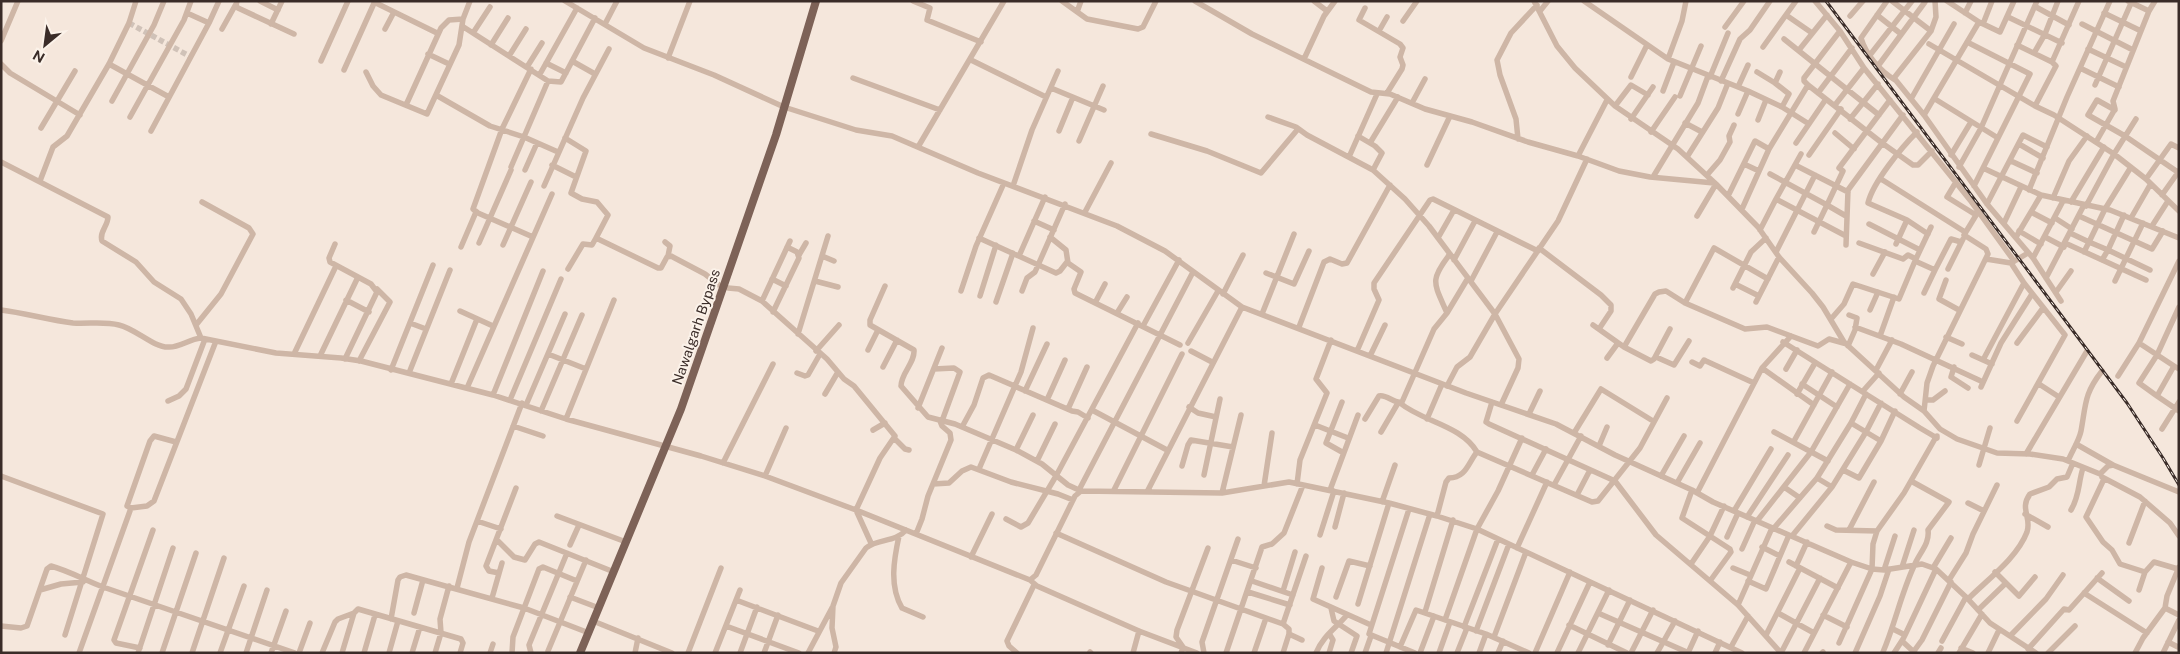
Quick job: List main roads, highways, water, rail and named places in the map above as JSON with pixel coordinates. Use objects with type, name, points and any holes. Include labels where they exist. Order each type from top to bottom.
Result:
[{"type":"main road","name":"Nawalgarh Bypass","points":[[786,108],[816,1]]},
{"type":"main road","name":"Nawalgarh Bypass","points":[[585,653],[668,447],[726,288],[820,1]]},
{"type":"main road","name":"Nawalgarh Bypass","points":[[580,653],[668,447]]},
{"type":"tunnel","points":[[129,23],[191,57]]},
{"type":"railway","points":[[1826,1],[2127,403],[2179,485]]}]
